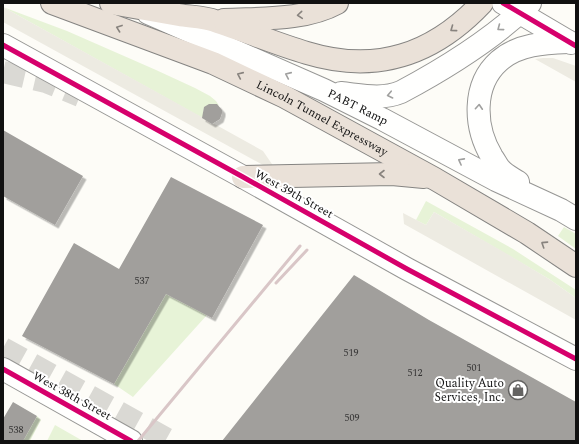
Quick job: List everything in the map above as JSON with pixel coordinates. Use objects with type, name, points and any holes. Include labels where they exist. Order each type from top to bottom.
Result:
[{"type":"highway","name":"Lincoln Tunnel Expressway","points":[[52,3],[177,49],[240,75],[285,97],[435,179],[527,233],[576,266]]},
{"type":"highway","points":[[111,3],[213,20],[307,53],[339,59],[370,61],[394,58],[428,46],[459,25],[482,3]]},
{"type":"highway","points":[[213,20],[309,14],[337,3]]},
{"type":"highway","points":[[243,177],[392,174],[435,179]]},
{"type":"street","points":[[324,90],[382,97],[401,92],[443,69],[518,6],[573,44]]},
{"type":"street","name":"PABT Ramp","points":[[134,7],[324,90],[498,174],[568,214]]},
{"type":"street","points":[[498,174],[484,142],[478,115],[480,96],[492,69],[500,60],[522,48],[533,45],[573,44]]},
{"type":"street","name":"West 39th Street","points":[[3,45],[407,269],[576,359]]},
{"type":"street","name":"West 38th Street","points":[[3,369],[131,441]]},
{"type":"green space","points":[[3,7],[67,31],[156,70],[210,96],[220,107],[212,104],[204,108],[203,114],[206,120]]},
{"type":"green space","points":[[426,201],[513,249],[576,290],[576,298],[549,279],[434,212],[426,225],[416,220]]},
{"type":"green space","points":[[564,227],[576,234],[576,249],[558,236]]},
{"type":"green space","points":[[166,294],[207,315],[133,397],[114,384]]},
{"type":"green space","points":[[37,416],[41,420],[30,441],[23,441]]},
{"type":"green space","points":[[55,425],[83,441],[47,441]]},
{"type":"shaded area","points":[[3,7],[263,151],[274,167],[272,170],[3,22]]},
{"type":"shaded area","points":[[553,58],[576,66],[576,82],[535,59]]},
{"type":"shaded area","points":[[434,212],[549,279],[576,298],[576,320],[404,224],[403,213],[426,225]]},
{"type":"building","points":[[209,104],[217,104],[222,110],[220,119],[212,124],[202,118],[204,107]]},
{"type":"building","points":[[3,130],[83,176],[55,225],[3,196]]},
{"type":"building","points":[[171,177],[263,225],[212,318],[166,294],[114,384],[22,336],[74,243],[119,269]]},
{"type":"building","points":[[354,275],[429,320],[576,402],[576,441],[222,441]]},
{"type":"building","points":[[13,402],[37,416],[23,441],[3,441],[3,419]]},
{"type":"tunnel","points":[[3,72],[46,82],[80,96]]},
{"type":"tunnel","points":[[3,348],[171,441]]},
{"type":"railway","points":[[138,441],[300,246]]},
{"type":"railway","points":[[276,283],[307,250]]},
{"type":"cycle path","points":[[503,3],[576,46]]},
{"type":"cycle path","points":[[3,45],[407,269],[576,359]]},
{"type":"cycle path","points":[[3,369],[131,441]]},
{"type":"place","name":"Quality Auto Services, Inc.","points":[[518,390]]}]
